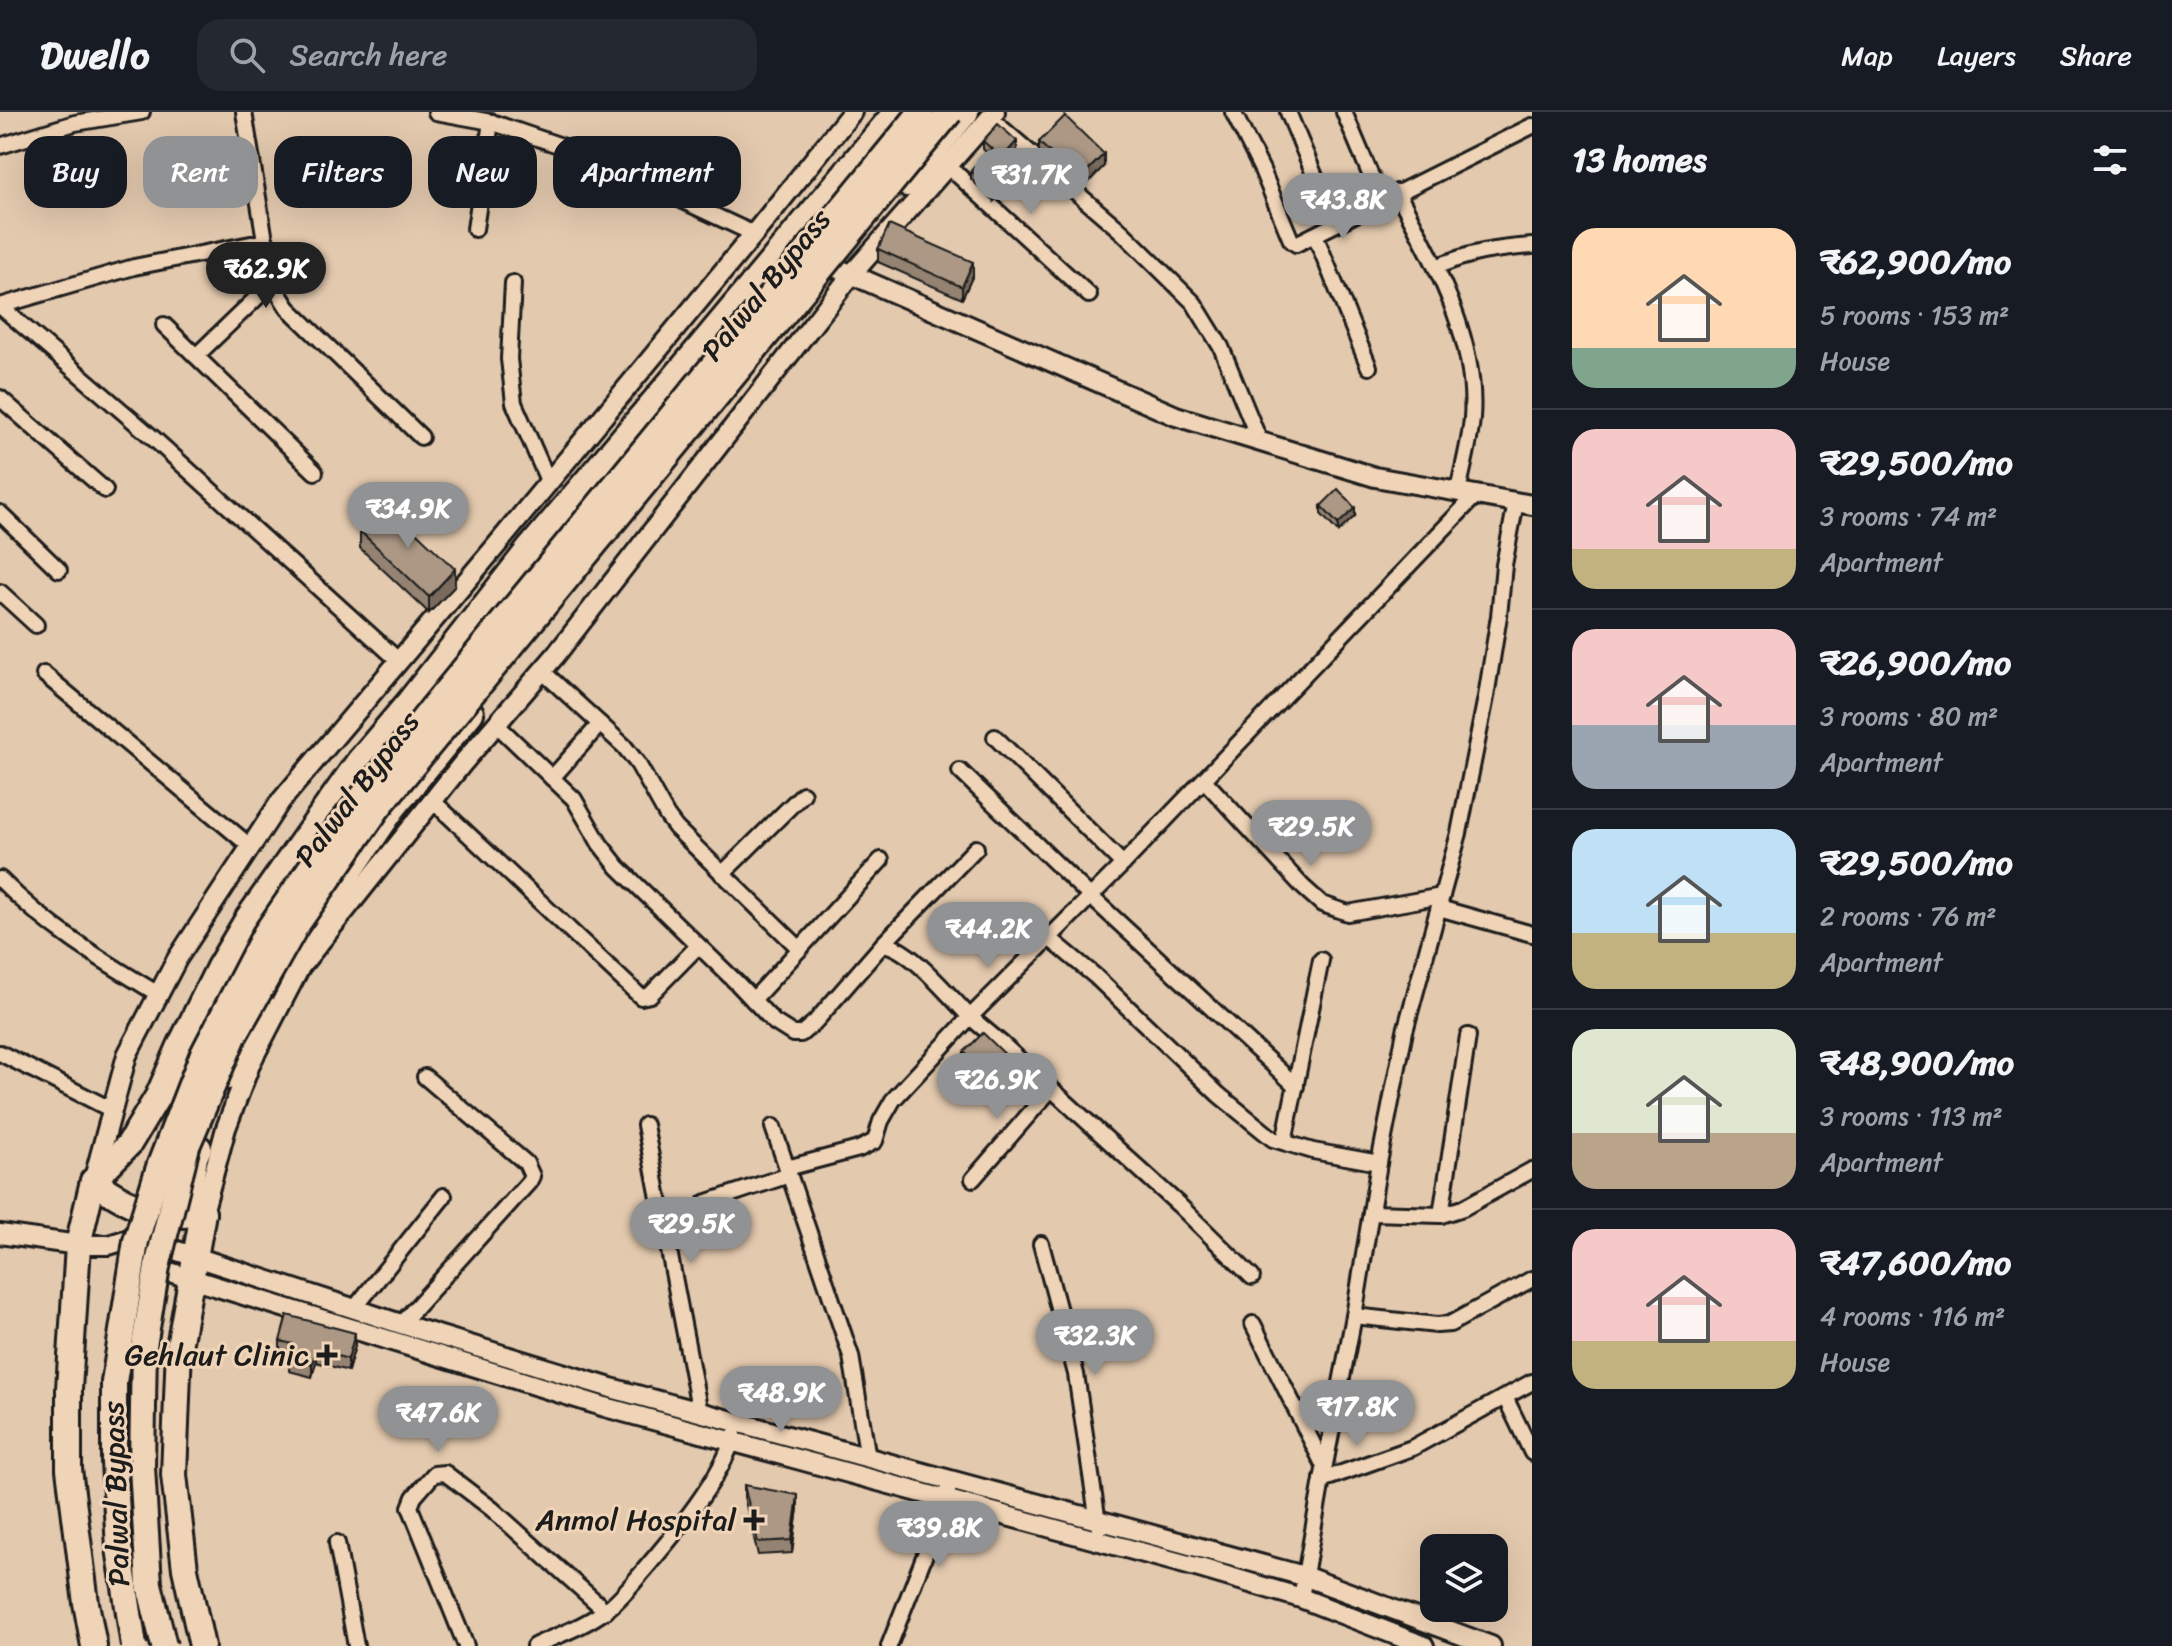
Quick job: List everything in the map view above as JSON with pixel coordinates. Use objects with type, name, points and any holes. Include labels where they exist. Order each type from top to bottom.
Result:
[{"type":"highway","points":[[94,1646],[69,1469],[69,1389],[78,1245],[93,1181],[129,1144],[158,1096],[219,967],[248,918],[359,761],[529,549],[896,112]]},
{"type":"highway","name":"Palwal Bypass","points":[[134,1646],[119,1548],[114,1462],[114,1382],[136,1241],[159,1167],[202,1056],[265,934],[337,829],[432,708],[921,112]]},
{"type":"highway","name":"Palwal Bypass","points":[[164,1646],[149,1584],[142,1467],[144,1346],[160,1257],[187,1146],[234,1036],[296,926],[378,808],[838,268],[950,112]]},
{"type":"highway","points":[[202,1646],[185,1569],[174,1475],[179,1347],[203,1213],[191,1181],[195,1157],[229,1074],[291,956],[392,810],[966,112]]},
{"type":"highway","points":[[93,1181],[113,1196],[158,1214],[185,1216],[203,1213]]},
{"type":"street","points":[[0,146],[75,123],[142,112]]},
{"type":"street","points":[[244,112],[272,283],[288,308],[421,437]]},
{"type":"street","points":[[439,112],[491,122],[576,151],[754,234],[1176,416],[1375,477],[1524,504],[1504,565],[1486,697],[1459,833],[1405,1031],[1301,1598]]},
{"type":"street","points":[[93,1181],[127,1055],[177,959],[280,802],[549,483],[852,112]]},
{"type":"street","points":[[1233,112],[1262,170],[1291,240],[1296,244],[1532,126]]},
{"type":"street","points":[[1288,112],[1335,224]]},
{"type":"street","points":[[1344,112],[1381,200]]},
{"type":"street","points":[[203,1213],[226,1128],[251,1062],[300,967],[542,671],[838,268],[948,166],[993,115],[1121,231],[1194,303],[1221,347],[1260,442]]},
{"type":"street","points":[[475,229],[491,122]]},
{"type":"street","points":[[948,166],[1089,295]]},
{"type":"street","points":[[1397,192],[1436,267],[1467,355],[1472,421],[1458,491]]},
{"type":"street","points":[[1315,235],[1369,367]]},
{"type":"street","points":[[0,306],[134,267],[266,241]]},
{"type":"street","points":[[1436,267],[1463,255],[1490,249],[1532,246]]},
{"type":"street","points":[[196,356],[272,283]]},
{"type":"street","points":[[513,283],[509,359],[514,403],[549,483]]},
{"type":"street","points":[[0,306],[152,437],[399,661]]},
{"type":"street","points":[[164,325],[315,472]]},
{"type":"street","points":[[0,398],[105,490]]},
{"type":"street","points":[[705,1203],[875,1141],[881,1121],[893,1100],[970,1017],[1123,864],[1477,494]]},
{"type":"street","points":[[0,513],[59,570]]},
{"type":"street","points":[[0,592],[36,625]]},
{"type":"street","points":[[542,671],[624,746],[676,828],[800,949]]},
{"type":"street","points":[[44,674],[251,847]]},
{"type":"street","points":[[496,724],[574,799],[600,844],[618,867],[774,1022],[793,1034],[801,1034],[839,996],[883,944],[976,848]]},
{"type":"street","points":[[552,778],[600,724]]},
{"type":"street","points":[[995,737],[1123,864]]},
{"type":"street","points":[[960,771],[1296,1086]]},
{"type":"street","points":[[1204,780],[1322,904],[1348,913],[1440,902],[1532,934]]},
{"type":"street","points":[[722,874],[803,794]]},
{"type":"street","points":[[433,801],[641,997],[650,995],[698,946]]},
{"type":"street","points":[[753,1000],[881,860]]},
{"type":"street","points":[[0,881],[45,922],[158,994]]},
{"type":"street","points":[[1048,937],[1104,985],[1219,1095],[1273,1139],[1313,1151],[1379,1163]]},
{"type":"street","points":[[883,944],[895,946],[908,956],[970,1017],[1179,1205],[1252,1277]]},
{"type":"street","points":[[1284,1142],[1321,960]]},
{"type":"street","points":[[1441,1215],[1468,1036]]},
{"type":"street","points":[[0,1053],[112,1110]]},
{"type":"street","points":[[401,1324],[532,1176],[526,1163],[425,1077]]},
{"type":"street","points":[[973,1179],[1051,1089]]},
{"type":"street","points":[[645,1125],[700,1413]]},
{"type":"street","points":[[773,1127],[851,1356],[868,1458]]},
{"type":"street","points":[[1371,1213],[1441,1215],[1463,1208],[1532,1170]]},
{"type":"street","points":[[354,1309],[444,1196]]},
{"type":"street","points":[[0,1234],[78,1245],[109,1245],[128,1239],[160,1257],[354,1309],[611,1388],[1304,1576],[1491,1646]]},
{"type":"street","points":[[1041,1244],[1076,1374],[1100,1541]]},
{"type":"street","points":[[193,1267],[508,1378],[946,1501],[1203,1569],[1301,1598],[1424,1646]]},
{"type":"street","points":[[1354,1316],[1450,1324],[1532,1279]]},
{"type":"street","points":[[1253,1324],[1323,1474]]},
{"type":"street","points":[[1323,1474],[1412,1448],[1532,1382]]},
{"type":"street","points":[[1505,1397],[1532,1453]]},
{"type":"street","points":[[534,1646],[606,1611],[621,1596],[687,1518],[715,1475],[732,1442],[737,1423]]},
{"type":"street","points":[[466,1646],[410,1507],[414,1497],[434,1474],[445,1473],[492,1509],[606,1611]]},
{"type":"street","points":[[889,1646],[946,1501],[950,1481]]},
{"type":"street","points":[[337,1543],[356,1646]]},
{"type":"building","points":[[1065,116],[1104,154],[1078,180],[1039,142]]},
{"type":"building","points":[[998,124],[1017,141],[1002,158],[983,141]]},
{"type":"building","points":[[990,150],[1014,172],[994,192],[971,171]]},
{"type":"building","points":[[889,225],[973,262],[962,287],[878,249]]},
{"type":"building","points":[[1338,489],[1355,508],[1338,524],[1321,506]]},
{"type":"building","points":[[386,504],[455,569],[429,597],[360,531]]},
{"type":"building","points":[[983,1033],[1016,1065],[998,1085],[964,1052]]},
{"type":"building","points":[[287,1315],[355,1333],[348,1359],[316,1350],[312,1364],[289,1358],[293,1344],[280,1341]]},
{"type":"building","points":[[744,1485],[798,1495],[792,1540],[758,1542]]},
{"type":"place","name":"Gehlaut Clinic","points":[[327,1355]]},
{"type":"place","name":"Anmol Hospital","points":[[754,1520]]}]
